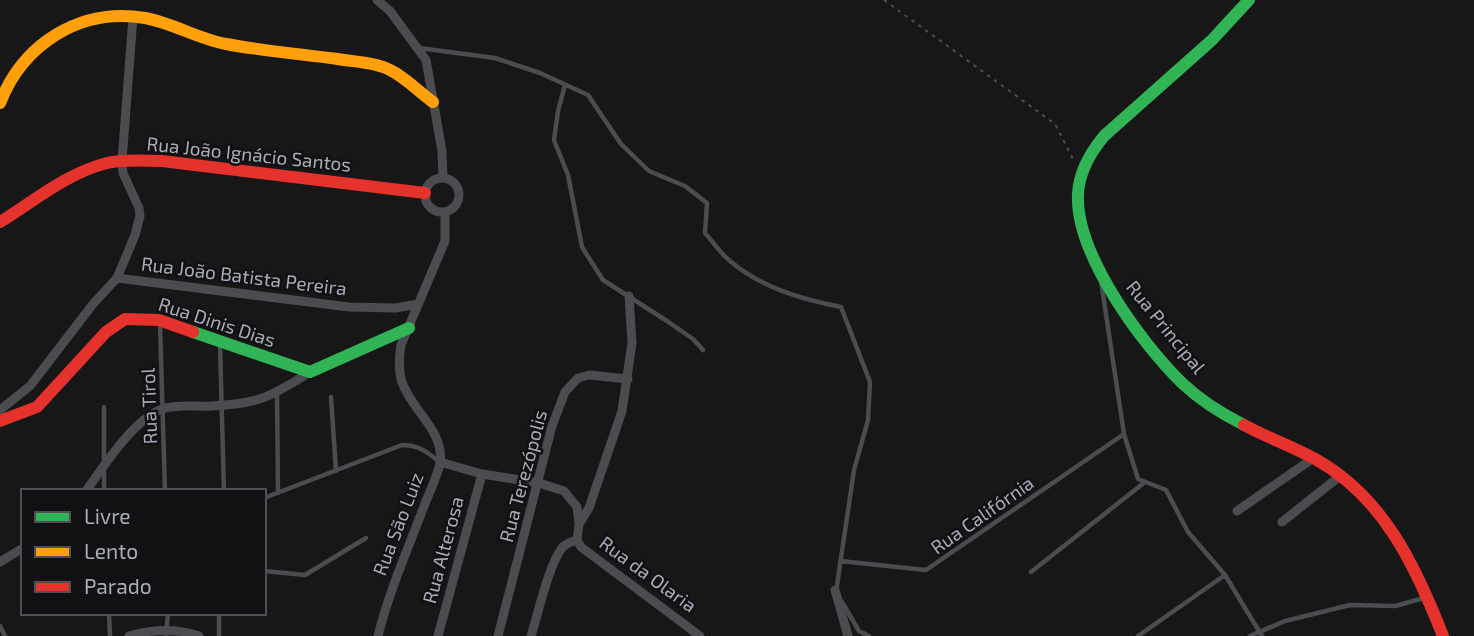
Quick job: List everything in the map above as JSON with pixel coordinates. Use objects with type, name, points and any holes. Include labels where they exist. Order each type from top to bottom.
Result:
[{"type":"street","points":[[377,0],[390,11],[426,60],[442,151],[443,178]]},
{"type":"street","name":"Rua Principal","points":[[1248,0],[1223,30],[1108,130],[1091,152],[1082,176],[1079,196],[1084,238],[1100,275],[1175,376],[1235,420],[1312,458],[1340,476],[1379,513],[1394,532],[1429,597],[1443,636]]},
{"type":"street","points":[[0,103],[14,72],[48,40],[79,25],[110,18],[133,17],[152,20],[203,39],[226,44],[337,58],[377,66],[406,80],[433,102]]},
{"type":"street","points":[[117,278],[140,216],[136,200],[123,173],[122,161],[133,17]]},
{"type":"street","name":"Rua João Ignácio Santos","points":[[0,222],[90,169],[122,161],[162,161],[425,193]]},
{"type":"street","points":[[443,178],[454,182],[459,192],[458,202],[445,212],[430,208],[425,193],[433,180],[443,178]]},
{"type":"street","points":[[440,463],[436,438],[414,407],[401,381],[399,366],[401,345],[445,241],[445,212]]},
{"type":"street","name":"Rua João Batista Pereira","points":[[0,410],[30,386],[93,304],[117,278],[349,307],[396,308],[418,304]]},
{"type":"street","points":[[531,636],[554,562],[562,548],[577,540],[579,524],[589,508],[622,411],[632,335],[629,296]]},
{"type":"street","name":"Rua Dinis Dias","points":[[0,421],[37,407],[106,332],[125,319],[159,320],[310,372]]},
{"type":"street","points":[[88,489],[147,418],[164,408],[259,401],[310,372],[409,328]]},
{"type":"street","name":"Rua Terezópolis","points":[[498,636],[552,426],[565,392],[578,378],[589,375],[628,379]]},
{"type":"street","points":[[1237,512],[1312,458]]},
{"type":"street","name":"Rua São Luiz","points":[[378,636],[388,600],[440,463],[564,491],[577,507],[579,524]]},
{"type":"street","name":"Rua Alterosa","points":[[438,636],[482,474]]},
{"type":"street","points":[[1282,522],[1340,476]]},
{"type":"street","name":"Rua da Olaria","points":[[577,540],[581,547],[700,636]]},
{"type":"street","points":[[0,562],[21,549]]},
{"type":"street","points":[[835,590],[848,636]]},
{"type":"street","points":[[129,636],[185,631],[199,636]]},
{"type":"lane","points":[[419,48],[495,58],[540,73],[588,95],[621,144],[649,170],[685,186],[708,203],[705,233],[730,261],[772,288],[841,307],[870,382],[868,420],[854,470],[835,590],[859,631],[869,636]]},
{"type":"lane","points":[[565,85],[554,140],[568,175],[582,247],[603,280],[693,339],[703,350]]},
{"type":"lane","points":[[1100,275],[1124,434],[1138,479],[1166,490],[1188,532],[1225,575],[1260,634]]},
{"type":"lane","name":"Rua Tirol","points":[[159,320],[165,489]]},
{"type":"lane","points":[[220,343],[223,489]]},
{"type":"lane","points":[[277,393],[278,493]]},
{"type":"lane","points":[[331,397],[337,471]]},
{"type":"lane","points":[[104,407],[104,489]]},
{"type":"lane","name":"Rua Califórnia","points":[[840,561],[926,570],[1124,434]]},
{"type":"lane","points":[[266,497],[402,445],[423,450],[440,463]]},
{"type":"lane","points":[[1031,572],[1146,482]]},
{"type":"lane","points":[[266,571],[305,575],[366,538]]},
{"type":"lane","points":[[1138,636],[1225,575]]},
{"type":"lane","points":[[1250,636],[1286,621],[1350,605],[1395,606],[1429,597]]},
{"type":"lane","points":[[109,615],[110,636]]},
{"type":"lane","points":[[167,633],[168,615]]},
{"type":"lane","points":[[219,615],[219,636]]},
{"type":"lane","points":[[0,626],[5,636]]},
{"type":"path","points":[[884,0],[1055,124],[1082,176]]},
{"type":"traffic: fast","points":[[1244,425],[1212,406],[1182,383],[1130,321],[1087,243],[1080,217],[1078,194],[1086,163],[1104,136],[1212,40],[1249,0]]},
{"type":"traffic: fast","points":[[193,332],[310,372],[409,328]]},
{"type":"traffic: slow","points":[[0,103],[23,63],[57,34],[98,18],[121,16],[155,20],[226,44],[378,65],[401,77],[433,102]]},
{"type":"traffic: jam","points":[[0,222],[78,173],[120,161],[162,161],[425,193]]},
{"type":"traffic: jam","points":[[0,421],[37,407],[106,332],[125,319],[159,320],[193,332]]},
{"type":"traffic: jam","points":[[1244,425],[1317,460],[1361,494],[1379,514],[1409,560],[1443,636]]}]
